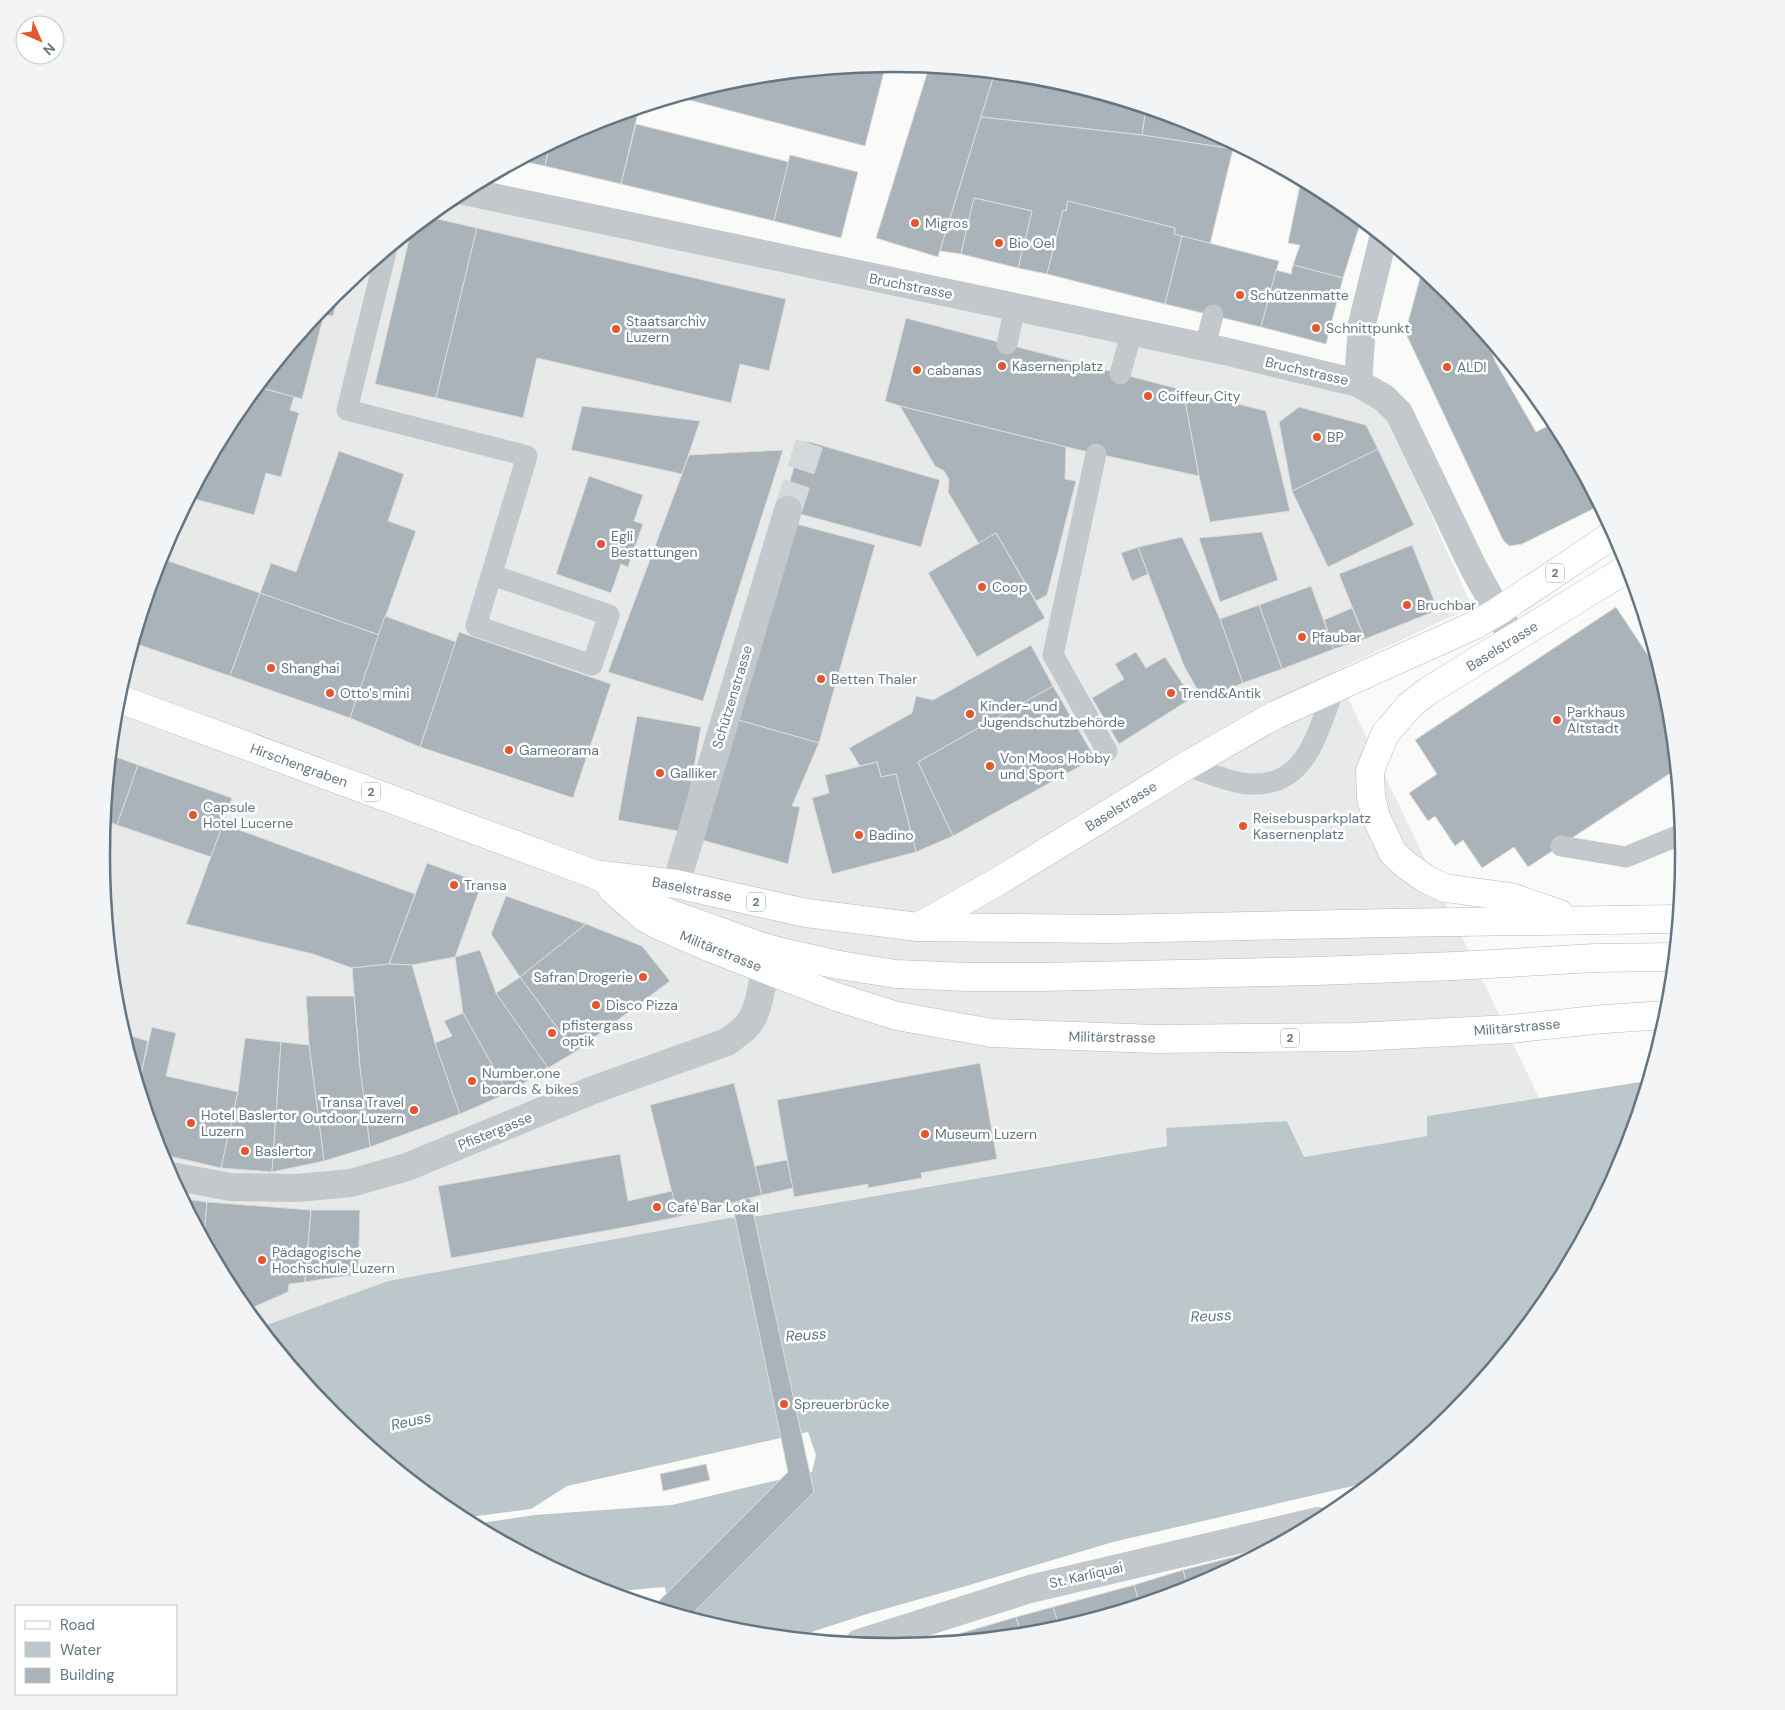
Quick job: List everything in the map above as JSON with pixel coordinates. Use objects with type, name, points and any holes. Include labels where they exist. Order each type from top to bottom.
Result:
[{"type":"main road","name":"Baselstrasse","points":[[594,874],[676,884],[806,913],[918,927],[1002,879],[1186,766],[1275,715],[1475,624],[1497,612],[1607,539]]},
{"type":"main road","name":"Baselstrasse","points":[[1578,921],[1512,897],[1446,888],[1426,879],[1406,865],[1394,853],[1376,817],[1371,797],[1370,771],[1385,734],[1410,705],[1428,691],[1621,572]]},
{"type":"main road","name":"Hirschengraben","points":[[125,701],[594,874]]},
{"type":"main road","name":"2","points":[[594,874],[668,913],[773,961]]},
{"type":"main road","points":[[918,927],[1115,929],[1672,919]]},
{"type":"main road","points":[[773,961],[840,965],[896,974],[968,977],[1041,977],[1455,966],[1595,958],[1668,957]]},
{"type":"main road","name":"Militärstrasse","points":[[773,961],[834,996],[897,1016],[966,1029],[1020,1035],[1157,1039],[1355,1037],[1510,1030],[1604,1019],[1658,1016]]},
{"type":"street","name":"Bruchstrasse","points":[[475,193],[1205,347],[1358,383],[1384,398],[1399,413],[1473,567],[1513,639]]},
{"type":"street","name":"Bruchstrasse","points":[[1358,383],[1362,324],[1382,245]]},
{"type":"street","name":"Schützenstrasse","points":[[676,884],[788,510]]},
{"type":"street","name":"Pfistergasse","points":[[181,1178],[231,1187],[297,1188],[351,1183],[408,1167],[593,1090],[726,1042],[743,1030],[753,1018],[773,961]]},
{"type":"street","name":"St. Karliquai","points":[[876,1637],[1030,1589],[1294,1527]]},
{"type":"lane","points":[[384,261],[347,410],[527,456],[476,626],[592,665],[609,615],[492,575]]},
{"type":"lane","points":[[1007,344],[1015,307]]},
{"type":"lane","points":[[1205,347],[1213,315]]},
{"type":"lane","points":[[1120,374],[1132,332]]},
{"type":"lane","points":[[1096,454],[1053,655],[1107,751]]},
{"type":"lane","points":[[1186,766],[1240,783],[1266,784],[1283,779],[1307,755],[1335,687]]},
{"type":"lane","points":[[1561,846],[1626,857],[1674,837]]},
{"type":"shaded area","points":[[468,198],[1380,400],[1472,607],[1335,671],[1539,1098],[1427,1116],[1427,1136],[1304,1157],[1287,1121],[1166,1129],[1167,1146],[759,1216],[729,1218],[388,1281],[267,1325],[242,1290],[215,1246],[191,1201],[152,1107],[137,1058],[125,1008],[117,957],[110,855],[117,753],[125,702],[137,652],[152,603],[191,509],[215,464],[242,420],[272,379],[304,339],[339,302],[377,267],[416,234]]},
{"type":"water","name":"Reuss","points":[[1641,1082],[1615,1154],[1594,1201],[1570,1246],[1543,1290],[1481,1371],[1446,1408],[1369,1476],[1356,1485],[1113,1542],[809,1633],[740,1622],[668,1604],[665,1587],[626,1590],[546,1557],[484,1522],[535,1515],[672,1505],[812,1472],[816,1455],[808,1432],[567,1486],[531,1509],[475,1516],[416,1476],[339,1408],[304,1371],[267,1325],[388,1281],[729,1218],[759,1216],[1167,1146],[1166,1128],[1287,1121],[1304,1157],[1427,1136],[1427,1116]]},
{"type":"building","points":[[884,72],[865,146],[688,100],[790,79]]},
{"type":"building","points":[[927,73],[993,79],[938,257],[876,238]]},
{"type":"building","points":[[993,79],[1095,99],[1145,114],[1142,135],[981,117]]},
{"type":"building","points":[[1145,114],[1228,148],[1142,135]]},
{"type":"building","points":[[637,115],[621,184],[545,166],[548,152]]},
{"type":"building","points":[[981,117],[1142,135],[1233,150],[1210,244],[1174,234],[1175,228],[1068,201],[1066,211],[1063,210],[1047,274],[1018,268],[1032,211],[974,198],[961,254],[940,251]]},
{"type":"building","points":[[636,124],[789,162],[774,221],[621,184]]},
{"type":"building","points":[[548,152],[545,166],[528,162]]},
{"type":"building","points":[[790,155],[858,172],[841,238],[774,221]]},
{"type":"building","points":[[1300,187],[1359,227],[1343,278],[1293,265],[1300,245],[1288,243]]},
{"type":"building","points":[[974,198],[1032,211],[1018,268],[961,254]]},
{"type":"building","points":[[1068,201],[1175,228],[1174,234],[1182,236],[1165,304],[1047,274],[1063,210],[1066,211]]},
{"type":"building","points":[[437,219],[477,228],[436,398],[375,384],[409,240]]},
{"type":"building","name":"Staatsarchiv Luzern","points":[[477,228],[786,299],[769,371],[740,364],[731,403],[537,358],[523,418],[436,398]]},
{"type":"building","points":[[1182,236],[1279,261],[1261,327],[1165,304]]},
{"type":"building","points":[[1293,265],[1343,278],[1326,344],[1261,327],[1276,270],[1291,274]]},
{"type":"building","points":[[1420,278],[1446,302],[1492,352],[1536,432],[1547,427],[1594,509],[1522,544],[1509,546],[1503,540],[1407,336],[1408,322]]},
{"type":"building","points":[[336,305],[333,316],[327,315]]},
{"type":"building","points":[[906,318],[1183,390],[1199,476],[1066,447],[885,401]]},
{"type":"building","points":[[323,319],[302,399],[265,389],[304,339]]},
{"type":"building","points":[[265,389],[294,397],[290,410],[299,413],[281,477],[266,473],[254,515],[196,499],[242,420]]},
{"type":"building","points":[[1183,390],[1266,411],[1290,511],[1210,522],[1199,476]]},
{"type":"building","points":[[582,406],[700,421],[682,474],[571,450]]},
{"type":"building","points":[[900,406],[1066,447],[1065,479],[1076,481],[1047,595],[1036,601],[996,533],[979,544],[948,492],[949,480],[947,476],[944,471],[935,466]]},
{"type":"building","points":[[1299,407],[1366,425],[1378,449],[1292,491],[1279,422]]},
{"type":"building","points":[[801,442],[810,442],[940,480],[921,547],[782,509]]},
{"type":"building","points":[[1378,449],[1414,525],[1328,567],[1292,491]]},
{"type":"building","points":[[783,450],[703,701],[608,672],[689,455]]},
{"type":"building","points":[[339,451],[404,474],[388,521],[416,531],[379,635],[260,593],[271,563],[296,572]]},
{"type":"building","name":"Egli Bestattungen","points":[[589,476],[643,495],[634,521],[643,524],[628,567],[621,564],[611,593],[556,574]]},
{"type":"building","points":[[793,523],[875,545],[819,743],[738,720]]},
{"type":"building","points":[[1262,532],[1278,580],[1220,602],[1199,538]]},
{"type":"building","name":"Coop","points":[[996,533],[1045,618],[977,657],[928,573]]},
{"type":"building","points":[[1182,537],[1220,619],[1243,683],[1223,691],[1201,696],[1184,666],[1138,547]]},
{"type":"building","points":[[1412,545],[1438,610],[1365,639],[1339,574]]},
{"type":"building","points":[[1138,547],[1148,574],[1132,581],[1121,553]]},
{"type":"building","points":[[168,561],[260,593],[230,676],[139,645],[152,603]]},
{"type":"building","points":[[1311,586],[1334,649],[1282,669],[1259,605]]},
{"type":"building","points":[[260,593],[379,635],[350,718],[230,676]]},
{"type":"building","points":[[1259,605],[1282,669],[1243,683],[1220,619]]},
{"type":"building","name":"Parkhaus Altstadt","points":[[1616,607],[1649,657],[1660,702],[1670,773],[1528,867],[1514,847],[1482,868],[1463,840],[1455,846],[1435,816],[1428,821],[1409,793],[1437,774],[1415,740]]},
{"type":"building","points":[[1352,608],[1365,639],[1334,649],[1324,620]]},
{"type":"building","points":[[385,616],[456,642],[420,747],[350,718]]},
{"type":"building","points":[[459,632],[611,684],[573,798],[420,747]]},
{"type":"building","points":[[1031,645],[1053,686],[918,762],[953,836],[916,852],[896,774],[881,777],[877,762],[860,766],[849,748],[912,713],[916,696],[933,700]]},
{"type":"building","points":[[1136,652],[1146,668],[1165,657],[1192,698],[1119,744],[1092,698],[1124,679],[1115,664]]},
{"type":"building","points":[[1053,686],[1095,758],[953,836],[918,762]]},
{"type":"building","name":"Galliker","points":[[637,716],[701,727],[683,832],[618,820]]},
{"type":"building","points":[[738,720],[819,743],[792,806],[800,807],[788,864],[702,840]]},
{"type":"building","points":[[117,757],[138,765],[117,825],[111,823]]},
{"type":"building","points":[[877,762],[881,777],[896,774],[916,852],[832,874],[812,798],[829,793],[825,775]]},
{"type":"building","points":[[138,765],[232,798],[211,857],[117,825]]},
{"type":"building","points":[[223,824],[415,894],[389,964],[352,968],[313,954],[186,924]]},
{"type":"building","points":[[427,863],[482,883],[455,957],[412,965],[389,964]]},
{"type":"building","points":[[506,896],[586,924],[520,977],[491,934]]},
{"type":"building","points":[[586,924],[642,946],[670,981],[575,1052],[520,977]]},
{"type":"building","points":[[480,950],[496,993],[548,1068],[508,1093],[463,1013],[455,957]]},
{"type":"building","points":[[389,964],[412,965],[435,1043],[460,1114],[370,1147],[360,1068],[352,968]]},
{"type":"building","points":[[520,977],[575,1052],[548,1068],[496,993]]},
{"type":"building","points":[[306,996],[354,996],[360,1068],[370,1147],[324,1161],[309,1045]]},
{"type":"building","points":[[463,1013],[508,1093],[460,1114],[435,1043],[452,1036],[444,1021]]},
{"type":"building","name":"Hotel Baslertor Luzern","points":[[152,1027],[176,1033],[166,1076],[238,1092],[221,1168],[171,1157],[152,1107],[141,1072]]},
{"type":"building","points":[[132,1036],[148,1041],[141,1072]]},
{"type":"building","points":[[245,1038],[281,1042],[272,1172],[221,1168],[238,1092]]},
{"type":"building","points":[[281,1042],[309,1045],[324,1161],[272,1172]]},
{"type":"building","points":[[980,1063],[997,1159],[921,1173],[922,1178],[868,1188],[868,1184],[794,1197],[777,1100]]},
{"type":"building","points":[[734,1083],[762,1195],[678,1217],[650,1105]]},
{"type":"building","points":[[620,1154],[628,1201],[672,1191],[678,1217],[451,1258],[438,1186]]},
{"type":"building","points":[[787,1160],[793,1188],[762,1195],[755,1166]]},
{"type":"building","name":"Spreuerbrücke","points":[[750,1198],[814,1492],[694,1612],[659,1601],[788,1472],[732,1203]]},
{"type":"building","points":[[190,1200],[207,1202],[205,1227]]},
{"type":"building","name":"Pädagogische Hochschule Luzern","points":[[207,1202],[311,1210],[305,1282],[289,1284],[288,1292],[254,1307],[242,1290],[205,1227]]},
{"type":"building","name":"Pädagogische Hochschule Luzern","points":[[311,1210],[360,1210],[358,1274],[305,1282]]},
{"type":"building","points":[[706,1464],[710,1480],[663,1491],[660,1474]]},
{"type":"building","points":[[1244,1554],[1186,1580],[1183,1570]]},
{"type":"building","points":[[1183,1570],[1186,1580],[1138,1598],[1134,1585]]},
{"type":"building","points":[[1134,1585],[1138,1598],[1095,1611],[1057,1619],[1053,1607]]},
{"type":"building","points":[[1053,1607],[1057,1619],[1019,1627],[1016,1617]]},
{"type":"building","points":[[1016,1617],[1019,1627],[995,1631],[956,1635]]},
{"type":"tunnel","points":[[788,510],[810,442]]},
{"type":"place","name":"Migros","points":[[915,223]]},
{"type":"place","name":"Bio Oel","points":[[999,243]]},
{"type":"place","name":"Schützenmatte","points":[[1240,295]]},
{"type":"place","name":"Schnittpunkt","points":[[1316,328]]},
{"type":"place","name":"Staatsarchiv Luzern","points":[[616,329]]},
{"type":"place","name":"Kasernenplatz","points":[[1002,366]]},
{"type":"place","name":"ALDI","points":[[1447,367]]},
{"type":"place","name":"cabanas","points":[[917,370]]},
{"type":"place","name":"Coiffeur City","points":[[1148,396]]},
{"type":"place","name":"BP","points":[[1317,437]]},
{"type":"place","name":"Egli Bestattungen","points":[[601,544]]},
{"type":"place","name":"Coop","points":[[982,587]]},
{"type":"place","name":"Bruchbar","points":[[1407,605]]},
{"type":"place","name":"Pfaubar","points":[[1302,637]]},
{"type":"place","name":"Shanghai","points":[[271,668]]},
{"type":"place","name":"Betten Thaler","points":[[821,679]]},
{"type":"place","name":"Otto's mini","points":[[330,693]]},
{"type":"place","name":"Trend&Antik","points":[[1171,693]]},
{"type":"place","name":"Kinder- und Jugendschutzbehörde","points":[[970,714]]},
{"type":"place","name":"Parkhaus Altstadt","points":[[1557,720]]},
{"type":"place","name":"Gameorama","points":[[509,750]]},
{"type":"place","name":"Von Moos Hobby und Sport","points":[[990,766]]},
{"type":"place","name":"Galliker","points":[[660,773]]},
{"type":"place","name":"Capsule Hotel Lucerne","points":[[193,815]]},
{"type":"place","name":"Reisebusparkplatz Kasernenplatz","points":[[1243,826]]},
{"type":"place","name":"Badino","points":[[859,835]]},
{"type":"place","name":"Transa","points":[[454,885]]},
{"type":"place","name":"Safran Drogerie","points":[[643,977]]},
{"type":"place","name":"Disco Pizza","points":[[596,1005]]},
{"type":"place","name":"pfistergass optik","points":[[552,1033]]},
{"type":"place","name":"Number.one boards & bikes","points":[[472,1081]]},
{"type":"place","name":"Transa Travel Outdoor Luzern","points":[[414,1110]]},
{"type":"place","name":"Hotel Baslertor Luzern","points":[[191,1123]]},
{"type":"place","name":"Museum Luzern","points":[[925,1134]]},
{"type":"place","name":"Baslertor","points":[[245,1151]]},
{"type":"place","name":"Café Bar Lokal","points":[[657,1207]]},
{"type":"place","name":"Pädagogische Hochschule Luzern","points":[[262,1260]]},
{"type":"place","name":"Spreuerbrücke","points":[[784,1404]]}]
